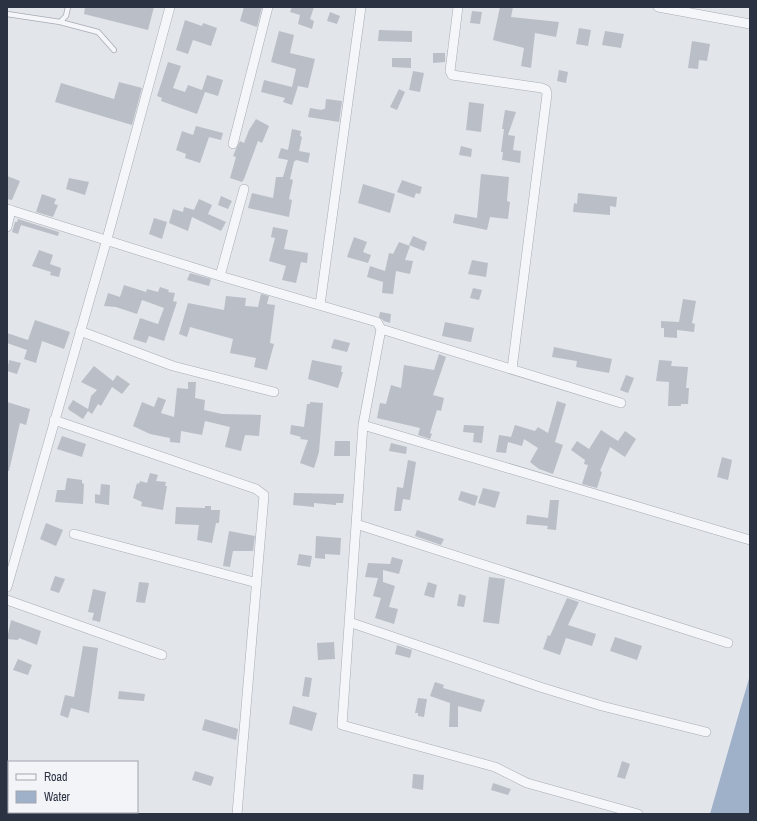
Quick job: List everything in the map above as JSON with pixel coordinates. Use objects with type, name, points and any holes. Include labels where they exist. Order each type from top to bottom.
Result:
[{"type":"street","points":[[7,587],[170,7]]},
{"type":"street","points":[[233,144],[268,7]]},
{"type":"street","points":[[320,305],[361,7]]},
{"type":"street","points":[[458,7],[450,71],[452,75],[542,88],[546,90],[547,94],[512,369]]},
{"type":"street","points":[[658,7],[694,10],[750,24]]},
{"type":"street","points":[[220,276],[244,189]]},
{"type":"street","points":[[7,227],[9,210],[106,239],[220,276],[377,322],[381,329],[363,425],[342,725],[495,767],[527,783],[638,814]]},
{"type":"street","points":[[381,329],[621,403]]},
{"type":"street","points":[[80,331],[173,366],[274,392]]},
{"type":"street","points":[[54,420],[260,491],[264,495],[237,814]]},
{"type":"street","points":[[363,425],[750,540]]},
{"type":"street","points":[[356,524],[728,643]]},
{"type":"street","points":[[74,534],[257,583]]},
{"type":"street","points":[[7,600],[162,655]]},
{"type":"street","points":[[349,622],[589,702],[706,732]]},
{"type":"lane","points":[[60,22],[66,16],[68,7]]},
{"type":"lane","points":[[7,14],[60,22],[98,32],[114,50]]},
{"type":"water","points":[[750,675],[750,814],[710,814]]},
{"type":"building","points":[[85,7],[154,7],[148,30],[84,14]]},
{"type":"building","points":[[244,7],[262,7],[257,27],[240,21]]},
{"type":"building","points":[[292,7],[314,7],[310,19],[314,21],[312,29],[298,24],[300,15],[290,12]]},
{"type":"building","points":[[500,7],[513,7],[511,17],[559,22],[556,37],[535,33],[531,68],[521,66],[524,48],[493,40]]},
{"type":"building","points":[[472,11],[482,12],[480,24],[470,23]]},
{"type":"building","points":[[330,12],[340,16],[337,24],[327,21]]},
{"type":"building","points":[[185,20],[202,26],[203,23],[217,28],[211,46],[193,40],[188,54],[176,50]]},
{"type":"building","points":[[579,28],[591,30],[588,46],[576,44]]},
{"type":"building","points":[[379,30],[412,31],[412,42],[378,41]]},
{"type":"building","points":[[279,31],[294,35],[290,53],[315,59],[308,88],[298,86],[292,105],[283,102],[285,98],[261,92],[264,80],[292,87],[296,69],[271,62]]},
{"type":"building","points":[[605,31],[624,34],[621,48],[602,45]]},
{"type":"building","points":[[692,41],[710,44],[707,61],[699,60],[698,69],[688,68]]},
{"type":"building","points":[[433,53],[445,53],[445,62],[433,63]]},
{"type":"building","points":[[392,58],[411,58],[411,68],[392,67]]},
{"type":"building","points":[[168,62],[181,66],[173,88],[185,92],[188,85],[202,90],[207,75],[223,80],[218,96],[205,92],[197,114],[161,101],[162,98],[157,96]]},
{"type":"building","points":[[559,70],[568,72],[566,83],[557,81]]},
{"type":"building","points":[[413,71],[424,73],[420,92],[409,90]]},
{"type":"building","points":[[119,82],[142,88],[132,125],[55,102],[61,83],[114,99]]},
{"type":"building","points":[[399,89],[405,92],[397,110],[390,107]]},
{"type":"building","points":[[326,99],[342,101],[339,122],[308,117],[310,108],[325,109]]},
{"type":"building","points":[[469,102],[484,104],[481,132],[466,130]]},
{"type":"building","points":[[505,110],[516,112],[508,135],[515,136],[513,150],[521,151],[520,163],[502,160],[503,152],[501,152],[504,129],[502,129]]},
{"type":"building","points":[[256,119],[269,126],[262,143],[258,141],[242,182],[230,178],[236,157],[233,156],[240,141],[244,143],[249,130]]},
{"type":"building","points":[[196,126],[223,133],[221,140],[209,137],[200,163],[185,158],[186,154],[176,150],[182,131],[193,135]]},
{"type":"building","points":[[292,129],[301,131],[300,136],[302,137],[299,151],[310,153],[308,163],[296,160],[294,162],[290,179],[293,180],[289,199],[292,200],[289,217],[248,208],[252,193],[273,198],[276,177],[283,177],[288,160],[278,158],[281,148],[288,150]]},
{"type":"building","points":[[461,146],[472,149],[471,157],[459,155]]},
{"type":"building","points":[[481,174],[509,177],[507,201],[510,202],[508,219],[490,217],[487,230],[453,223],[455,214],[477,218]]},
{"type":"building","points":[[7,176],[20,181],[12,200],[7,199]]},
{"type":"building","points":[[69,178],[89,182],[85,195],[66,189]]},
{"type":"building","points":[[402,180],[422,187],[420,194],[416,193],[414,198],[397,192]]},
{"type":"building","points":[[363,184],[395,194],[390,213],[358,203]]},
{"type":"building","points":[[578,193],[617,197],[616,207],[610,206],[610,215],[573,212],[574,203],[577,204]]},
{"type":"building","points":[[42,194],[56,199],[54,204],[58,205],[53,217],[36,212]]},
{"type":"building","points":[[221,196],[232,201],[228,209],[218,205]]},
{"type":"building","points":[[199,199],[212,205],[208,214],[226,222],[221,231],[192,217],[188,231],[169,223],[173,209],[183,212],[184,207],[194,210]]},
{"type":"building","points":[[154,218],[167,222],[162,239],[149,234]]},
{"type":"building","points":[[18,219],[59,232],[58,236],[21,225],[18,234],[12,232],[15,222],[17,222]]},
{"type":"building","points":[[273,227],[288,230],[284,249],[308,253],[307,263],[301,262],[296,283],[282,280],[286,266],[269,261],[275,238],[271,237]]},
{"type":"building","points":[[413,236],[427,242],[424,251],[409,245]]},
{"type":"building","points":[[354,237],[367,242],[363,252],[371,255],[368,263],[347,257]]},
{"type":"building","points":[[399,242],[410,246],[405,260],[413,261],[410,274],[396,271],[393,294],[382,293],[383,282],[367,277],[370,266],[385,271],[389,253],[393,254]]},
{"type":"building","points":[[39,250],[53,255],[50,264],[61,268],[59,277],[50,275],[51,272],[32,266]]},
{"type":"building","points":[[472,260],[488,263],[486,277],[468,274]]},
{"type":"building","points":[[190,273],[211,279],[209,286],[187,280]]},
{"type":"building","points":[[124,285],[146,292],[147,289],[158,292],[160,287],[169,290],[168,292],[175,293],[173,301],[177,302],[164,341],[149,336],[146,343],[133,339],[140,318],[158,324],[164,308],[142,300],[137,314],[116,307],[104,306],[108,293],[120,297]]},
{"type":"building","points":[[473,288],[482,290],[479,300],[470,298]]},
{"type":"building","points":[[261,294],[269,296],[267,304],[275,305],[270,343],[274,344],[267,370],[254,367],[256,358],[230,353],[233,339],[190,327],[187,337],[179,334],[188,303],[224,310],[226,296],[246,298],[245,306],[258,307]]},
{"type":"building","points":[[683,299],[696,301],[692,323],[695,324],[694,332],[677,330],[677,338],[664,337],[664,328],[661,328],[661,321],[679,322]]},
{"type":"building","points":[[380,312],[391,314],[390,323],[379,317]]},
{"type":"building","points":[[35,320],[70,332],[64,349],[42,341],[36,363],[24,359],[27,350],[7,343],[7,333],[28,340]]},
{"type":"building","points":[[445,322],[474,328],[471,342],[442,336]]},
{"type":"building","points":[[334,339],[350,343],[347,352],[331,348]]},
{"type":"building","points":[[554,347],[612,359],[609,373],[576,367],[577,361],[552,357]]},
{"type":"building","points":[[439,354],[446,357],[433,395],[444,398],[441,411],[437,410],[430,433],[432,434],[430,439],[418,435],[420,428],[377,418],[380,403],[386,404],[391,385],[401,388],[404,365],[434,370]]},
{"type":"building","points":[[9,360],[21,363],[17,374],[7,371]]},
{"type":"building","points":[[312,360],[342,366],[341,372],[343,372],[338,388],[308,379]]},
{"type":"building","points":[[659,360],[672,361],[671,366],[688,367],[686,388],[689,388],[688,404],[681,404],[681,406],[668,406],[669,382],[656,381]]},
{"type":"building","points":[[94,366],[113,381],[117,375],[130,384],[122,394],[112,387],[101,406],[98,404],[92,414],[88,411],[83,419],[68,408],[73,400],[88,409],[91,396],[97,390],[81,382]]},
{"type":"building","points":[[626,375],[634,378],[628,393],[620,390]]},
{"type":"building","points":[[188,382],[196,382],[195,398],[205,400],[204,410],[222,414],[261,415],[259,436],[245,435],[241,451],[225,447],[230,427],[205,421],[202,435],[181,431],[180,443],[170,442],[170,438],[150,434],[133,426],[142,402],[154,407],[158,397],[166,400],[161,413],[174,417],[177,388],[188,389]]},
{"type":"building","points":[[557,401],[566,404],[555,442],[563,445],[553,474],[539,469],[530,462],[538,448],[524,439],[522,446],[508,442],[506,453],[496,452],[499,435],[511,437],[515,425],[535,431],[538,427],[548,433]]},
{"type":"building","points":[[7,402],[30,409],[26,425],[20,423],[9,471],[7,471]]},
{"type":"building","points":[[310,402],[323,403],[319,452],[314,468],[300,463],[308,440],[300,439],[301,437],[290,434],[291,425],[304,427],[307,404],[310,404]]},
{"type":"building","points":[[464,425],[484,426],[482,443],[473,442],[474,433],[463,432]]},
{"type":"building","points":[[601,430],[618,441],[625,431],[636,439],[625,457],[610,447],[600,471],[602,472],[597,488],[582,484],[588,465],[584,464],[585,460],[571,450],[577,441],[589,449]]},
{"type":"building","points":[[62,436],[86,444],[82,457],[57,449]]},
{"type":"building","points":[[335,441],[350,441],[350,456],[334,456]]},
{"type":"building","points":[[391,443],[407,447],[406,454],[389,451]]},
{"type":"building","points":[[722,457],[732,460],[728,480],[717,477]]},
{"type":"building","points":[[408,460],[416,462],[410,500],[403,499],[401,511],[394,511],[397,487],[403,488]]},
{"type":"building","points":[[150,473],[158,475],[156,481],[166,482],[165,486],[167,486],[163,510],[141,506],[142,502],[133,498],[137,483],[139,484],[140,481],[147,483]]},
{"type":"building","points":[[67,478],[82,480],[82,483],[84,484],[83,504],[55,502],[57,490],[65,490]]},
{"type":"building","points":[[101,484],[110,485],[109,505],[95,503],[95,494],[100,495]]},
{"type":"building","points":[[483,488],[500,492],[495,508],[478,503]]},
{"type":"building","points":[[461,491],[478,496],[475,506],[458,500]]},
{"type":"building","points":[[294,493],[344,494],[343,503],[336,503],[336,505],[314,503],[314,507],[293,505]]},
{"type":"building","points":[[550,500],[559,500],[556,530],[547,529],[548,526],[526,524],[527,515],[548,518]]},
{"type":"building","points":[[205,506],[211,506],[211,510],[220,510],[219,523],[216,523],[212,543],[197,540],[199,525],[175,524],[176,507],[205,508]]},
{"type":"building","points":[[46,523],[63,530],[56,546],[40,539]]},
{"type":"building","points":[[417,530],[444,539],[441,545],[415,536]]},
{"type":"building","points":[[229,531],[255,536],[253,551],[233,551],[230,567],[223,566]]},
{"type":"building","points":[[316,536],[341,538],[340,555],[325,554],[325,559],[315,558]]},
{"type":"building","points":[[299,554],[312,556],[310,567],[297,565]]},
{"type":"building","points":[[392,557],[403,560],[399,574],[383,570],[383,582],[395,586],[389,607],[398,609],[394,624],[375,618],[381,598],[373,596],[378,578],[365,577],[368,563],[390,564]]},
{"type":"building","points":[[55,576],[65,579],[59,593],[50,590]]},
{"type":"building","points":[[489,577],[505,579],[499,624],[483,622]]},
{"type":"building","points":[[139,582],[149,583],[145,603],[136,602]]},
{"type":"building","points":[[428,582],[437,585],[434,598],[424,595]]},
{"type":"building","points":[[93,589],[106,592],[100,622],[92,620],[94,613],[88,612]]},
{"type":"building","points":[[459,594],[466,596],[464,607],[457,606]]},
{"type":"building","points":[[567,598],[579,602],[568,625],[596,634],[592,646],[566,638],[560,655],[543,649],[548,635],[550,636]]},
{"type":"building","points":[[11,620],[41,631],[37,645],[19,638],[18,640],[7,639]]},
{"type":"building","points":[[615,637],[642,646],[637,660],[610,651]]},
{"type":"building","points":[[334,642],[335,659],[318,660],[317,643]]},
{"type":"building","points":[[397,645],[412,650],[410,658],[395,654]]},
{"type":"building","points":[[83,646],[98,648],[89,713],[71,708],[68,718],[60,715],[65,695],[74,697]]},
{"type":"building","points":[[18,659],[32,665],[28,675],[13,670]]},
{"type":"building","points":[[305,677],[312,678],[309,697],[302,696]]},
{"type":"building","points":[[435,682],[444,685],[443,688],[485,700],[481,712],[458,706],[458,727],[449,727],[450,703],[430,696]]},
{"type":"building","points":[[119,691],[145,694],[144,701],[118,699]]},
{"type":"building","points":[[418,698],[427,699],[424,717],[418,716],[418,713],[415,713]]},
{"type":"building","points":[[293,706],[317,713],[312,731],[289,724]]},
{"type":"building","points":[[205,719],[238,729],[236,740],[202,730]]},
{"type":"building","points":[[622,761],[630,764],[625,779],[617,777]]},
{"type":"building","points":[[195,771],[214,777],[211,786],[192,780]]},
{"type":"building","points":[[413,774],[424,775],[423,790],[412,788]]},
{"type":"building","points":[[493,783],[511,789],[508,795],[491,790]]}]
